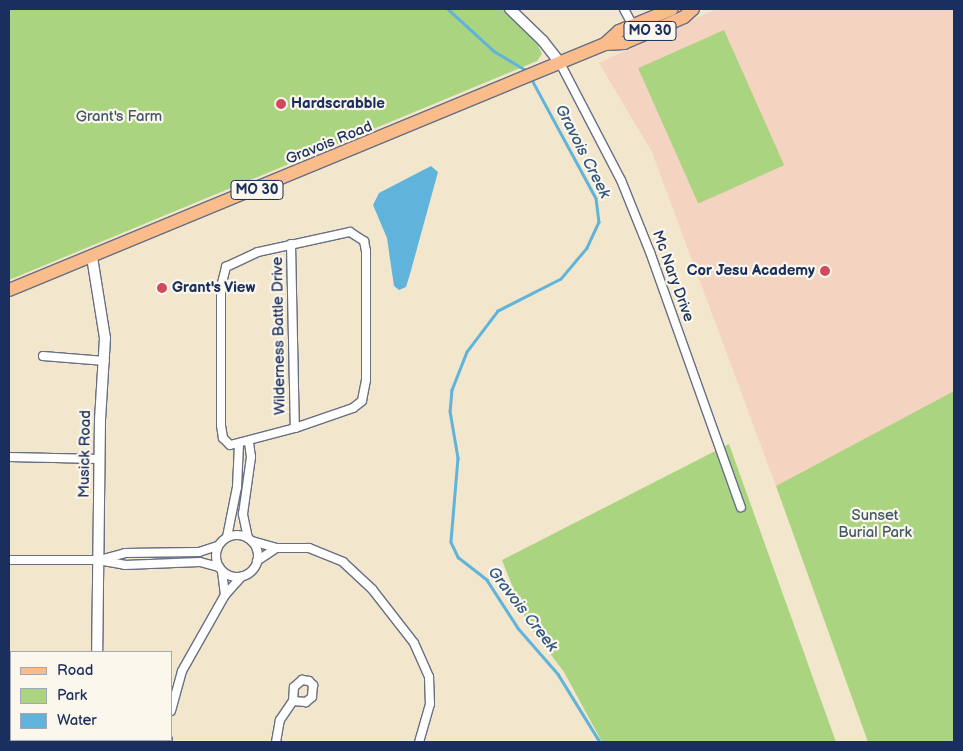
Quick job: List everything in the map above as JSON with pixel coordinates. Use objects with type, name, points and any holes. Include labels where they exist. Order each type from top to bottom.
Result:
[{"type":"main road","name":"Gravois Road","points":[[605,44],[619,31],[672,9]]},
{"type":"main road","name":"Gravois Road","points":[[9,290],[605,44],[624,43],[684,17],[693,9]]},
{"type":"street","points":[[510,9],[543,41],[560,63]]},
{"type":"street","points":[[624,9],[633,26]]},
{"type":"street","name":"Mc Nary Drive","points":[[560,63],[621,180],[650,252],[741,507]]},
{"type":"street","points":[[350,232],[364,241],[366,251],[366,380],[362,401],[353,408],[295,428],[239,445],[230,445],[223,438],[221,425],[223,274],[226,267],[258,252],[350,232]]},
{"type":"street","name":"Wilderness Battle Drive","points":[[291,244],[295,428]]},
{"type":"street","name":"Musick Road","points":[[92,257],[103,316],[105,361],[99,459],[97,651]]},
{"type":"street","points":[[43,356],[105,361]]},
{"type":"street","points":[[249,442],[251,457],[243,514],[250,539],[257,548],[258,561]]},
{"type":"street","points":[[227,537],[237,486],[239,445]]},
{"type":"street","points":[[9,457],[99,459]]},
{"type":"street","points":[[98,560],[125,554],[199,552],[218,546],[227,537],[236,535],[276,548],[309,548],[342,562],[372,589],[414,643],[429,677],[430,704],[419,742]]},
{"type":"street","points":[[218,546],[216,559],[221,569],[225,595]]},
{"type":"street","points":[[172,707],[182,670],[225,595],[242,576],[254,569],[258,561],[276,548]]},
{"type":"street","points":[[9,560],[98,560],[125,565],[200,562],[221,569],[234,577],[242,576]]},
{"type":"street","points":[[276,742],[280,720],[293,701]]},
{"type":"shaded area","name":"Cor Jesu Academy","points":[[716,9],[954,9],[954,391],[776,486],[652,152],[599,63]]},
{"type":"green space","name":"Grant's Farm","points":[[9,9],[502,9],[537,43],[542,54],[537,61],[9,280]]},
{"type":"green space","points":[[724,30],[784,165],[698,203],[638,68]]},
{"type":"green space","name":"Sunset Burial Park","points":[[954,391],[954,742],[868,742],[776,486]]},
{"type":"green space","points":[[729,444],[836,742],[602,742],[564,672],[527,623],[502,560]]},
{"type":"water","points":[[431,166],[438,172],[406,287],[399,290],[394,286],[387,238],[373,205],[379,193]]},
{"type":"waterway","name":"Gravois Creek","points":[[448,9],[494,51],[527,71]]},
{"type":"waterway","name":"Gravois Creek","points":[[531,78],[596,198],[599,222],[587,248],[561,279],[498,311],[467,352],[452,390],[450,411],[458,458],[451,542],[458,557],[487,580],[518,628],[558,674],[600,742]]},
{"type":"place","name":"Hardscrabble","points":[[281,104]]},
{"type":"place","name":"Cor Jesu Academy","points":[[825,271]]},
{"type":"place","name":"Grant's View","points":[[162,288]]}]
